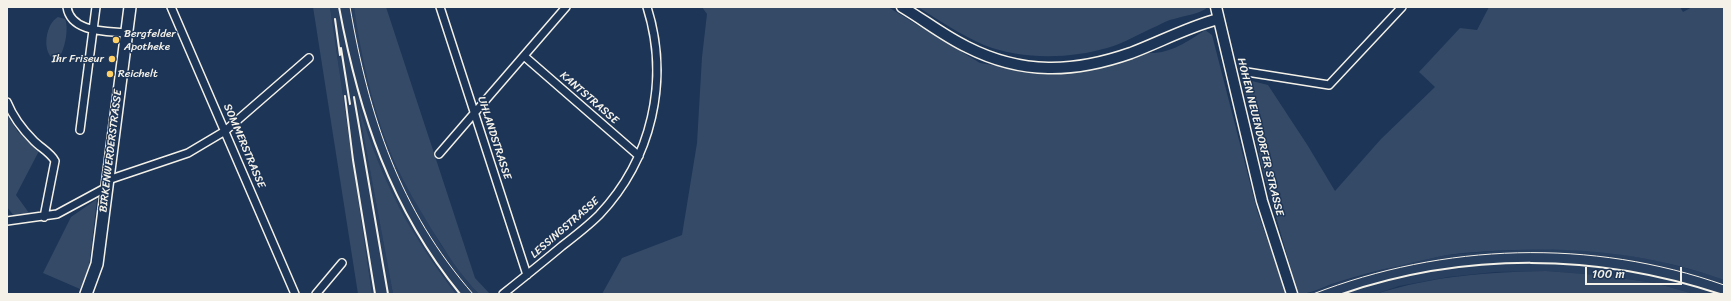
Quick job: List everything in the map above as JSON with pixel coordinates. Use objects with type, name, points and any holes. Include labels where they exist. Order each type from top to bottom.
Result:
[{"type":"main road","name":"BIRKENWERDERSTRASSE","points":[[86,294],[97,264],[130,7]]},
{"type":"main road","points":[[902,7],[975,51],[998,60],[1019,65],[1054,69],[1077,68],[1110,60],[1218,19]]},
{"type":"main road","name":"HOHEN NEUENDORFER STRASSE","points":[[1216,7],[1262,202],[1292,294]]},
{"type":"street","points":[[67,7],[69,15],[74,22],[83,26],[93,29],[126,33]]},
{"type":"street","points":[[80,130],[96,7]]},
{"type":"street","name":"SOMMERSTRASSE","points":[[171,7],[295,294]]},
{"type":"street","name":"UHLANDSTRASSE","points":[[440,7],[527,275]]},
{"type":"street","name":"LESSINGSTRASSE","points":[[504,294],[598,215],[618,192],[639,156],[652,120],[657,81],[655,42],[646,7]]},
{"type":"street","points":[[1247,72],[1329,85],[1402,7]]},
{"type":"street","points":[[439,154],[564,8]]},
{"type":"street","name":"KANTSTRASSE","points":[[524,56],[639,156]]},
{"type":"street","points":[[7,221],[44,216],[67,210],[107,184],[188,153],[225,130],[309,58]]},
{"type":"street","points":[[7,102],[24,130],[55,161],[44,216]]},
{"type":"street","points":[[316,294],[342,263]]},
{"type":"shaded area","points":[[313,7],[330,7],[372,294],[358,294]]},
{"type":"shaded area","points":[[330,7],[354,7],[373,98],[389,147],[403,180],[441,245],[467,281],[479,294],[456,294],[417,240],[392,195],[359,109],[393,294],[372,294]]},
{"type":"shaded area","points":[[354,7],[386,7],[475,278],[490,294],[479,294],[459,271],[432,230],[397,168],[376,112],[363,60]]},
{"type":"shaded area","points":[[702,7],[888,7],[980,63],[1034,72],[1076,73],[1148,53],[1164,52],[1185,43],[1205,30],[1212,35],[1257,210],[1286,294],[602,294],[622,258],[682,235],[697,143],[702,57],[707,14]]},
{"type":"shaded area","points":[[918,7],[1208,7],[1196,13],[1168,21],[1114,46],[1092,52],[1061,56],[1046,56],[1014,53],[984,45],[942,23]]},
{"type":"shaded area","points":[[1489,7],[1680,7],[1683,12],[1692,7],[1724,7],[1724,280],[1673,264],[1620,254],[1540,249],[1471,252],[1441,256],[1367,273],[1312,292],[1298,294],[1261,164],[1245,92],[1244,79],[1268,85],[1308,146],[1335,191],[1381,139],[1435,87],[1419,72],[1460,28],[1477,30]]},
{"type":"shaded area","points":[[58,17],[65,19],[67,27],[62,52],[60,56],[54,59],[47,50],[46,44],[50,25]]},
{"type":"shaded area","points":[[358,105],[369,138],[387,182],[399,206],[421,245],[456,294],[393,294]]},
{"type":"shaded area","points":[[7,115],[18,132],[39,151],[16,195],[29,213],[14,216],[7,207]]},
{"type":"shaded area","points":[[97,199],[89,267],[80,289],[43,273],[71,217]]},
{"type":"shaded area","points":[[1547,249],[1602,251],[1659,261],[1724,280],[1724,294],[1694,294],[1655,283],[1598,275],[1546,271],[1495,272],[1448,277],[1399,286],[1376,294],[1308,294],[1336,283],[1396,266],[1447,255]]},
{"type":"shaded area","points":[[1546,271],[1598,275],[1655,283],[1694,294],[1376,294],[1418,283],[1460,276],[1503,272]]},
{"type":"tram line","points":[[350,7],[367,86],[391,160],[425,229],[447,262],[473,294]]},
{"type":"tram line","points":[[1313,294],[1363,277],[1414,264],[1466,256],[1518,253],[1570,254],[1622,259],[1674,270],[1724,285]]},
{"type":"railway","points":[[339,7],[356,85],[381,158],[396,194],[414,228],[460,294]]},
{"type":"railway","points":[[335,19],[340,55]]},
{"type":"railway","points":[[341,48],[350,104]]},
{"type":"railway","points":[[345,96],[353,160],[375,294]]},
{"type":"railway","points":[[354,97],[388,294]]},
{"type":"railway","points":[[1342,294],[1388,280],[1435,271],[1483,265],[1531,263],[1579,265],[1627,271],[1674,281],[1720,294]]},
{"type":"place","name":"Bergfelder Apotheke","points":[[116,40]]},
{"type":"place","name":"Ihr Friseur","points":[[112,59]]},
{"type":"place","name":"Reichelt","points":[[110,74]]}]
